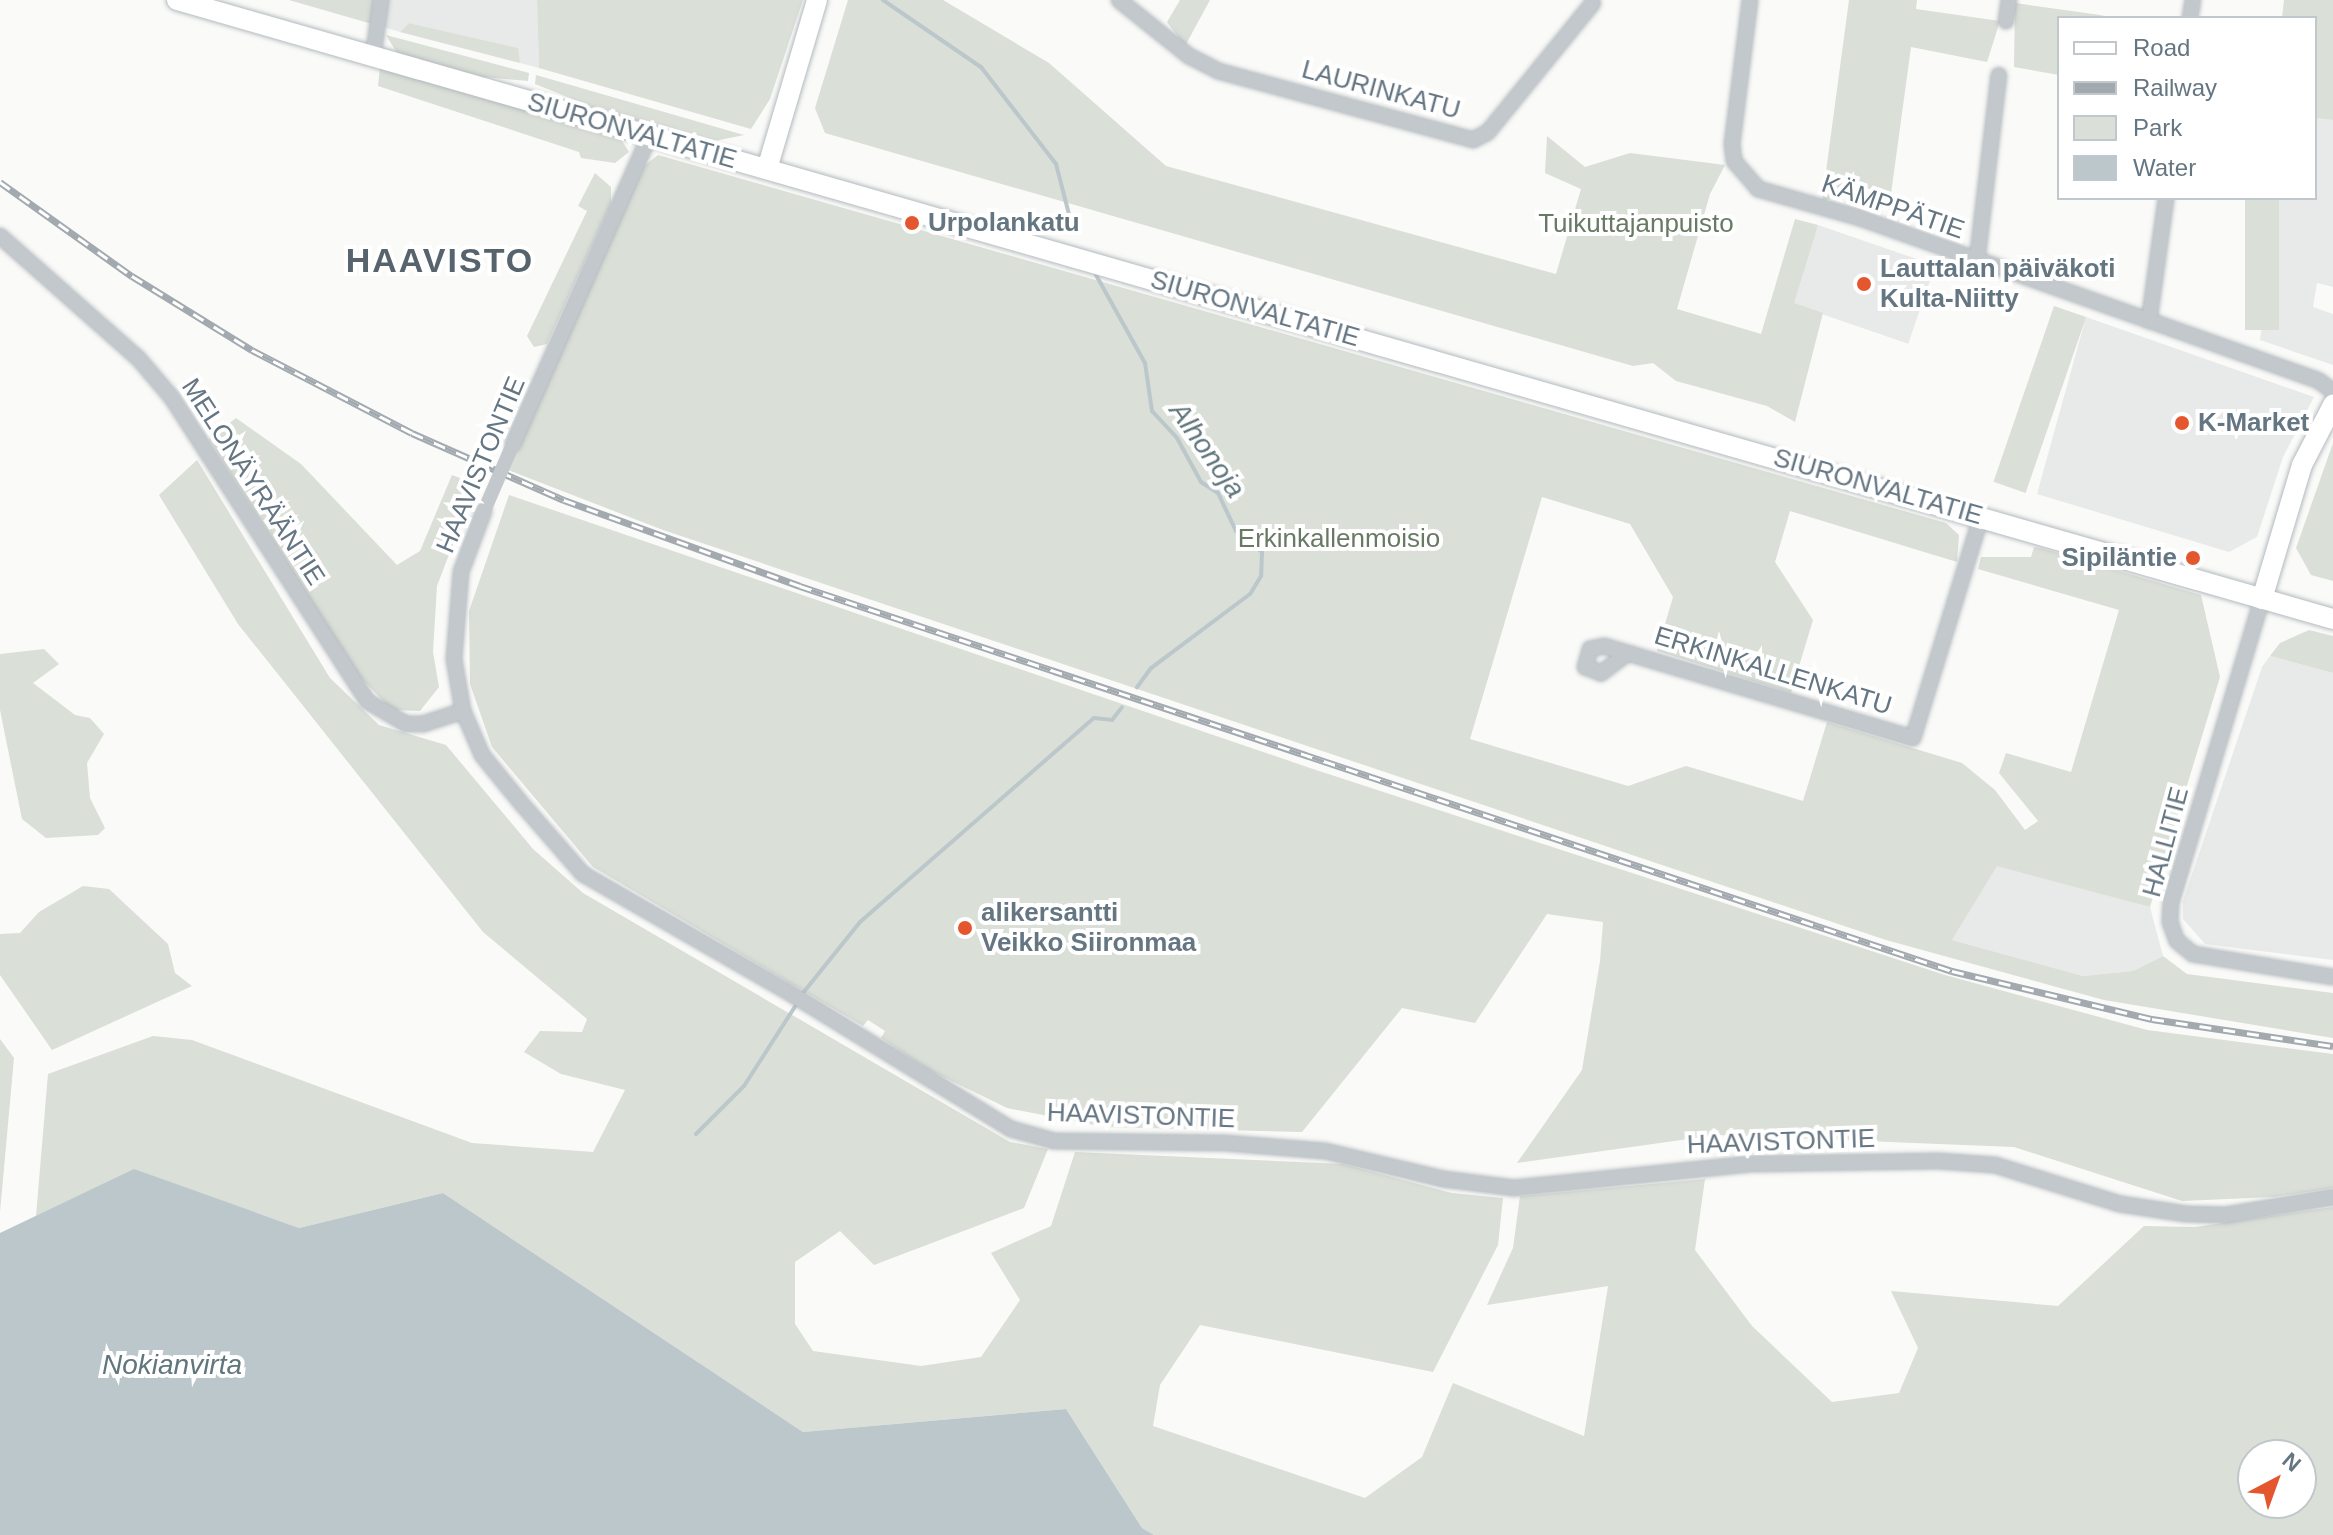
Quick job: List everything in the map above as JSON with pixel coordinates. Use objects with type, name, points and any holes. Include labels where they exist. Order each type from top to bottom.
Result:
[{"type":"main road","name":"SIURONVALTATIE","points":[[177,0],[2333,619]]},
{"type":"main road","points":[[767,169],[817,0]]},
{"type":"main road","points":[[2262,599],[2302,465],[2333,405]]},
{"type":"street","points":[[373,57],[381,0]]},
{"type":"street","name":"LAURINKATU","points":[[1119,0],[1189,56],[1218,71],[1473,140],[1488,132],[1593,3]]},
{"type":"street","name":"KÄMPPÄTIE","points":[[1750,0],[1732,144],[1743,177],[1758,189],[2149,321],[2319,381],[2333,391]]},
{"type":"street","points":[[2006,21],[2009,0]]},
{"type":"street","points":[[1977,261],[1999,75]]},
{"type":"street","name":"HAAVISTONTIE","points":[[649,137],[484,511],[461,572],[454,623],[463,711],[482,755],[583,874],[785,990],[961,1103],[1011,1129],[1054,1141],[1225,1143],[1325,1151],[1443,1179],[1514,1188],[1750,1164],[1938,1161],[1995,1165],[2120,1204],[2186,1214],[2226,1215],[2333,1197]]},
{"type":"street","points":[[2149,321],[2166,200]]},
{"type":"street","name":"MELONÄYRÄÄNTIE","points":[[0,236],[138,358],[172,398],[367,701],[406,724],[423,724],[463,711]]},
{"type":"street","name":"ERKINKALLENKATU","points":[[1628,653],[1913,738],[1981,517]]},
{"type":"street","name":"HALLITIE","points":[[2262,599],[2171,902],[2170,922],[2177,941],[2193,954],[2221,963],[2333,977]]},
{"type":"shaded area","points":[[385,0],[537,0],[539,68],[520,63],[517,48],[409,23],[400,32],[383,27]]},
{"type":"shaded area","points":[[2317,118],[2333,120],[2333,287],[2317,283],[2313,307],[2333,314],[2333,365],[2260,340],[2279,200],[2317,200]]},
{"type":"shaded area","name":"Lauttalan päiväkoti Kulta-Niitty","points":[[1818,225],[1935,265],[1908,344],[1791,303]]},
{"type":"shaded area","points":[[2086,317],[2314,397],[2283,457],[2257,537],[2229,552],[2037,494]]},
{"type":"shaded area","points":[[2270,656],[2333,673],[2333,960],[2205,944],[2183,919],[2183,901],[2262,667]]},
{"type":"shaded area","points":[[1997,865],[2150,907],[2163,956],[2133,971],[2083,976],[1952,940]]},
{"type":"green space","points":[[289,0],[374,0],[372,24]]},
{"type":"green space","points":[[537,0],[803,0],[770,99],[751,129],[539,68]]},
{"type":"green space","name":"Tuikuttajanpuisto","points":[[848,0],[943,0],[1049,63],[1166,166],[1556,274],[1581,189],[1545,173],[1547,136],[1585,167],[1630,153],[1725,165],[1710,194],[1677,309],[1761,334],[1795,219],[1818,225],[1794,303],[1823,313],[1795,422],[1767,406],[1676,381],[1653,363],[1633,366],[825,133],[815,108]]},
{"type":"green space","points":[[1180,0],[1210,0],[1185,46],[1167,22]]},
{"type":"green space","points":[[1849,0],[1917,0],[1916,9],[2000,21],[1987,62],[1911,47],[1891,194],[1849,184],[1845,196],[1822,201]]},
{"type":"green space","points":[[2284,0],[2333,0],[2333,120],[2317,118],[2317,16],[2282,16]]},
{"type":"green space","points":[[2015,3],[2105,16],[2057,16],[2057,75],[2014,67]]},
{"type":"green space","points":[[409,23],[518,48],[520,63],[400,32]]},
{"type":"green space","points":[[386,35],[529,73],[528,81],[483,77],[397,53]]},
{"type":"green space","points":[[380,67],[619,136],[629,152],[615,163],[581,158],[579,152],[378,86]]},
{"type":"green space","points":[[536,75],[744,135],[710,142],[602,111],[535,84]]},
{"type":"green space","name":"Erkinkallenmoisio","points":[[658,155],[1946,523],[1959,535],[1957,562],[1790,511],[1775,562],[1813,620],[1791,693],[1657,651],[1673,597],[1630,524],[1542,497],[1470,739],[1628,786],[1686,766],[1803,801],[1827,722],[1962,763],[1995,790],[2025,830],[2038,821],[1999,773],[2006,753],[2071,772],[2119,610],[1978,569],[1981,557],[2031,557],[2034,547],[2041,548],[2201,595],[2220,677],[2150,907],[1997,866],[1952,940],[2083,976],[2133,971],[2163,956],[2187,974],[2333,993],[2333,1038],[2104,1000],[1886,940],[663,530],[508,470],[644,166]]},
{"type":"green space","points":[[595,173],[611,187],[611,203],[547,344],[534,347],[527,336],[587,211],[578,206]]},
{"type":"green space","points":[[2245,200],[2279,200],[2279,330],[2245,330]]},
{"type":"green space","points":[[2054,306],[2086,317],[2026,493],[1993,482]]},
{"type":"green space","points":[[236,418],[301,464],[397,565],[420,551],[452,475],[476,484],[437,586],[433,652],[439,687],[420,711],[392,710],[355,672],[209,439]]},
{"type":"green space","points":[[2333,443],[2333,581],[2311,575],[2296,548]]},
{"type":"green space","points":[[197,460],[330,678],[379,725],[446,745],[533,849],[583,893],[1010,1142],[1048,1149],[1024,1208],[874,1265],[840,1231],[795,1262],[795,1324],[813,1351],[921,1366],[981,1357],[1020,1300],[991,1253],[1051,1226],[1075,1152],[1343,1164],[1452,1193],[1503,1198],[1498,1245],[1433,1372],[1200,1325],[1160,1385],[1153,1426],[1365,1498],[1422,1457],[1453,1383],[1584,1436],[1608,1286],[1487,1305],[1513,1248],[1520,1196],[1705,1179],[1695,1250],[1752,1326],[1832,1402],[1899,1393],[1918,1348],[1891,1291],[2058,1306],[2144,1226],[2195,1227],[2333,1207],[2333,1535],[1154,1535],[1142,1528],[1066,1409],[803,1432],[443,1193],[299,1228],[134,1170],[36,1216],[48,1074],[153,1036],[192,1040],[472,1143],[593,1152],[625,1090],[561,1074],[524,1052],[540,1031],[582,1032],[587,1019],[483,932],[238,624],[159,495]]},
{"type":"green space","points":[[509,495],[1316,770],[1945,975],[2147,1030],[2333,1054],[2333,1188],[2274,1197],[2182,1201],[2014,1147],[1717,1135],[1517,1163],[1582,1070],[1600,961],[1603,922],[1547,914],[1475,1023],[1402,1008],[1302,1132],[1105,1127],[1007,1108],[929,1070],[881,1038],[885,1031],[868,1020],[863,1026],[593,867],[492,747],[470,684],[469,611]]},
{"type":"green space","points":[[2309,630],[2333,636],[2333,673],[2270,656],[2280,643]]},
{"type":"green space","points":[[44,649],[59,664],[33,683],[75,715],[90,718],[104,734],[87,763],[90,798],[105,828],[98,835],[46,838],[22,819],[0,710],[0,654]]},
{"type":"green space","points":[[83,886],[109,889],[168,944],[175,973],[192,986],[52,1050],[0,975],[0,934],[20,933],[39,912]]},
{"type":"green space","points":[[0,1039],[14,1058],[0,1212]]},
{"type":"water","name":"Nokianvirta","points":[[134,1169],[299,1228],[443,1193],[803,1432],[1066,1409],[1142,1528],[1154,1535],[0,1535],[0,1233]]},
{"type":"waterway","name":"Alhonoja","points":[[883,0],[981,67],[1056,164],[1070,218]]},
{"type":"waterway","name":"Alhonoja","points":[[1096,275],[1145,363],[1152,411],[1177,438],[1201,482],[1218,493],[1236,531],[1262,552],[1261,576],[1250,594],[1151,668],[1137,687]]},
{"type":"waterway","name":"Alhonoja","points":[[803,993],[860,922],[1094,718],[1112,720],[1122,707]]},
{"type":"waterway","name":"Alhonoja","points":[[696,1134],[744,1086],[796,1005]]},
{"type":"railway","points":[[0,182],[132,276],[252,350],[412,433],[564,500],[800,586],[1952,971],[2152,1019],[2333,1046]]},
{"type":"place","name":"Urpolankatu","points":[[912,223]]},
{"type":"place","name":"Lauttalan päiväkoti Kulta-Niitty","points":[[1864,284]]},
{"type":"place","name":"K-Market","points":[[2182,423]]},
{"type":"place","name":"Sipiläntie","points":[[2193,558]]},
{"type":"place","name":"alikersantti Veikko Siironmaa","points":[[965,928]]},
{"type":"district","name":"HAAVISTO","points":[[440,261]]}]
